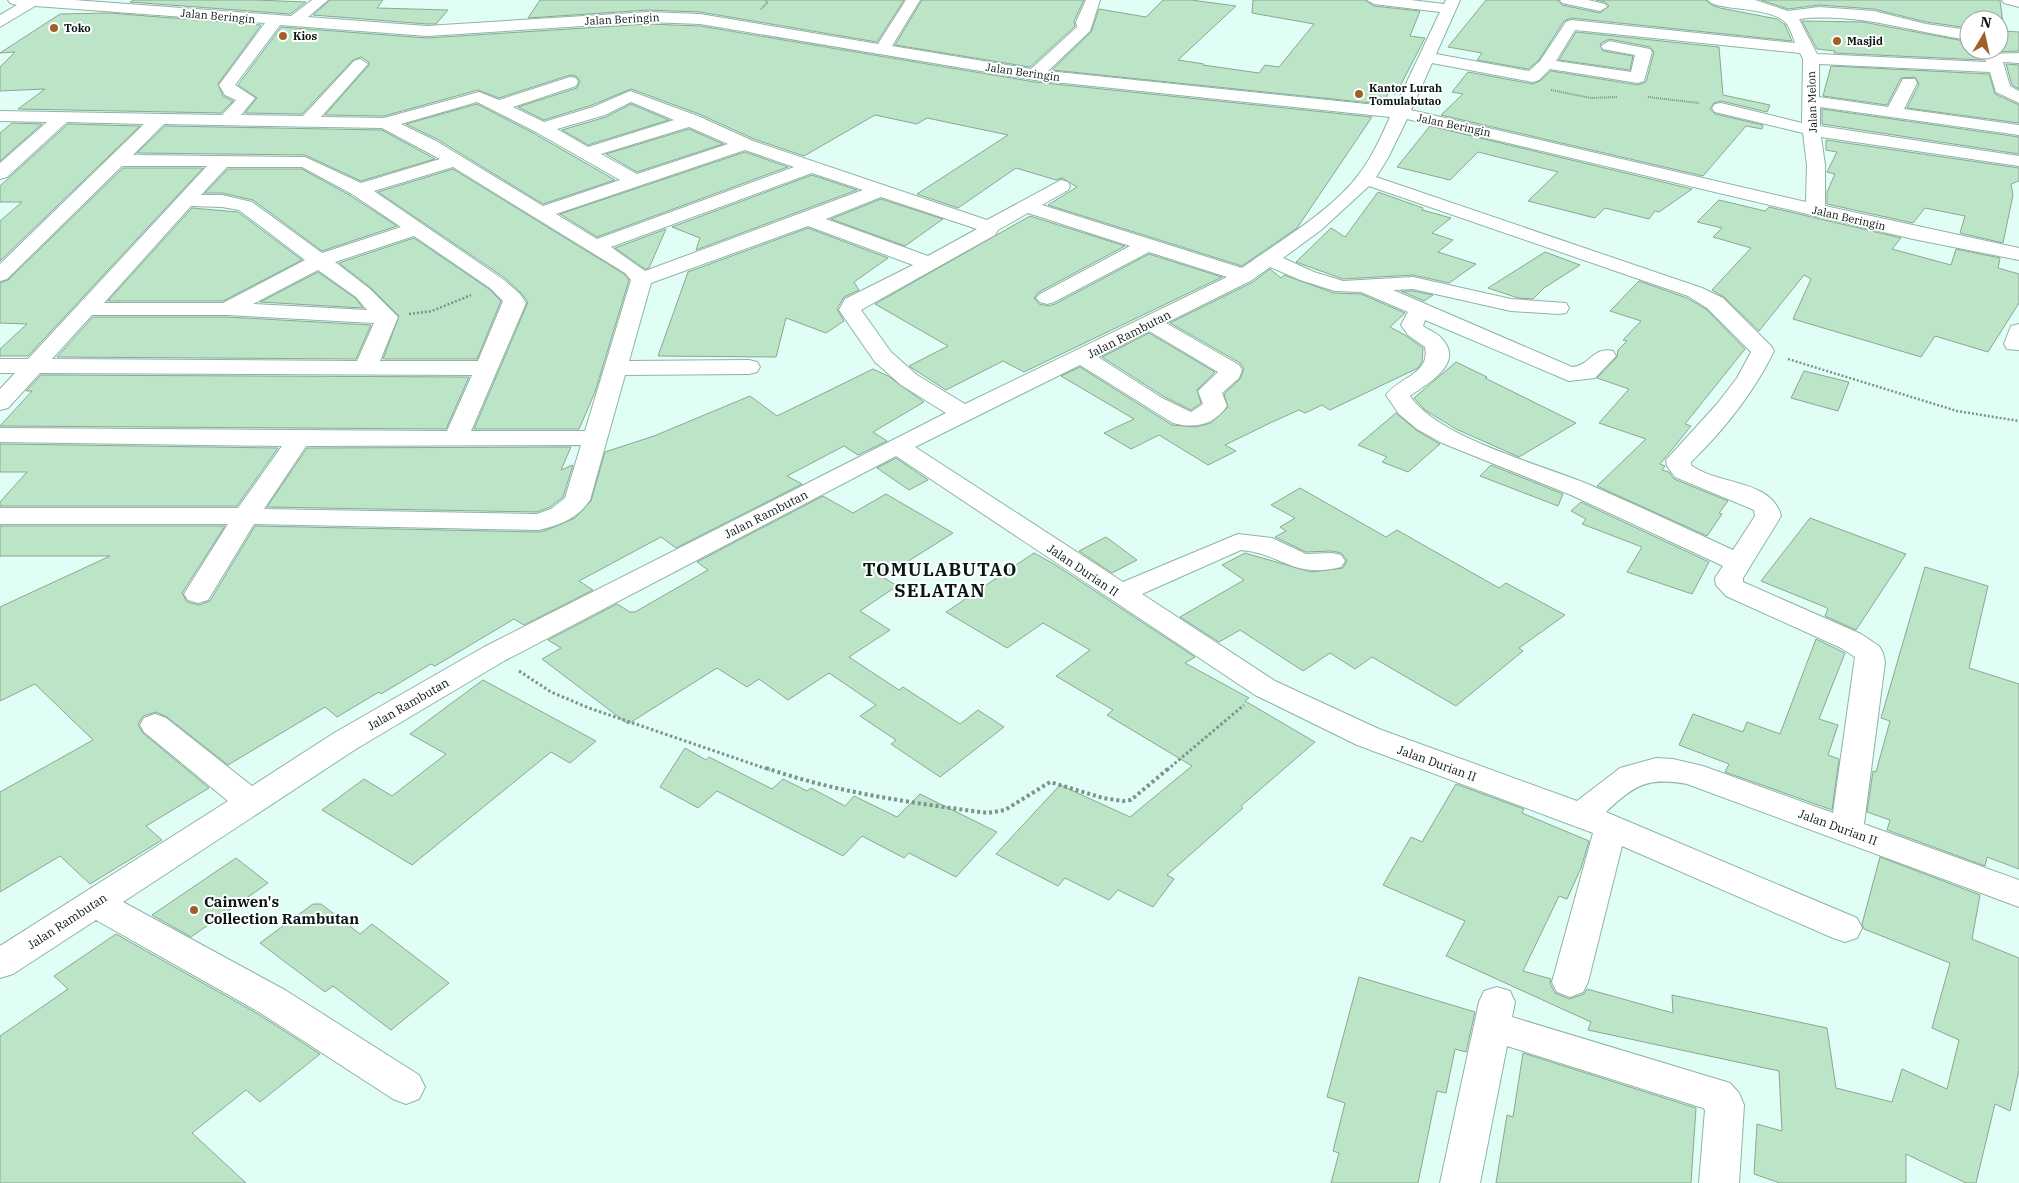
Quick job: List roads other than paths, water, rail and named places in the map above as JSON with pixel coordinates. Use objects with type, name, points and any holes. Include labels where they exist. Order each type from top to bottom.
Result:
[{"type":"street","name":"Jalan Beringin","points":[[15,0],[427,31],[604,19],[687,18],[1035,74],[1401,113],[1815,210],[2019,254]]},
{"type":"street","points":[[293,22],[322,0]]},
{"type":"street","points":[[883,50],[913,0]]},
{"type":"street","points":[[1035,74],[1085,28],[1084,22],[1093,0]]},
{"type":"street","points":[[1374,0],[1450,5]]},
{"type":"street","points":[[1568,0],[1600,7]]},
{"type":"street","points":[[1715,0],[1747,2],[1787,16],[1819,12],[1874,16],[1926,29],[1959,34]]},
{"type":"street","points":[[2009,0],[2019,3]]},
{"type":"street","points":[[0,22],[33,2]]},
{"type":"street","name":"Jalan Rambutan","points":[[0,964],[345,741],[494,654],[897,446],[1246,276],[1314,226],[1354,192],[1365,179],[1379,158],[1401,113],[1450,5]]},
{"type":"street","name":"Jalan Melon","points":[[1787,16],[1792,20],[1808,54],[1816,165],[1815,210]]},
{"type":"street","points":[[228,119],[247,98],[227,86],[275,21]]},
{"type":"street","points":[[1427,57],[1532,76],[1546,64],[1571,25],[1808,54],[1997,67]]},
{"type":"street","points":[[1546,64],[1638,78],[1644,52],[1562,40]]},
{"type":"street","points":[[2019,58],[1995,57],[1993,59],[2002,88],[2019,98]]},
{"type":"street","points":[[309,120],[360,64]]},
{"type":"street","points":[[499,106],[570,82]]},
{"type":"street","points":[[1894,112],[1909,83]]},
{"type":"street","points":[[542,128],[599,111],[630,96],[810,168],[989,227]]},
{"type":"street","points":[[0,116],[309,120],[385,123],[479,97],[542,128],[635,181]]},
{"type":"street","points":[[1812,101],[2019,130]]},
{"type":"street","points":[[1721,108],[1812,130],[2019,161]]},
{"type":"street","points":[[0,173],[64,117]]},
{"type":"street","points":[[0,275],[160,118]]},
{"type":"street","points":[[587,153],[692,120]]},
{"type":"street","points":[[385,123],[408,132],[455,160],[632,269],[642,279]]},
{"type":"street","points":[[541,213],[746,144]]},
{"type":"street","points":[[0,152],[24,153]]},
{"type":"street","points":[[119,160],[304,162],[359,190],[497,284],[514,298],[515,303],[456,438]]},
{"type":"street","points":[[359,190],[455,160]]},
{"type":"street","points":[[0,403],[85,308],[222,161]]},
{"type":"street","points":[[595,246],[810,168]]},
{"type":"street","points":[[1365,179],[1695,292],[1723,310],[1763,351],[1756,367],[1744,384],[1691,449],[1678,460],[1679,466],[1684,472],[1764,505],[1768,516],[1729,578],[1730,585],[1736,590],[1851,641],[1869,653],[1870,662],[1846,830]]},
{"type":"street","points":[[965,414],[909,380],[883,357],[850,310],[853,304],[983,234],[989,227],[1061,186]]},
{"type":"street","points":[[642,279],[808,219],[878,191]]},
{"type":"street","points":[[187,200],[222,201],[245,206],[363,293],[387,317]]},
{"type":"street","points":[[1026,206],[1246,276]]},
{"type":"street","points":[[808,219],[930,264]]},
{"type":"street","points":[[227,310],[320,261],[416,229]]},
{"type":"street","points":[[1047,298],[1146,245]]},
{"type":"street","points":[[1269,260],[1342,287],[1413,283],[1511,305],[1558,308]]},
{"type":"street","points":[[0,516],[246,516],[539,522],[558,516],[569,510],[577,500],[615,368],[630,327],[642,279]]},
{"type":"street","points":[[1362,285],[1404,301],[1420,310],[1569,374],[1581,375],[1588,373],[1605,356]]},
{"type":"street","points":[[85,308],[227,310],[387,317]]},
{"type":"street","points":[[1420,310],[1412,325],[1413,330],[1432,341],[1438,350],[1435,366],[1428,376],[1398,395],[1407,411],[1427,424],[1477,450],[1578,489],[1739,563]]},
{"type":"street","points":[[366,367],[387,317]]},
{"type":"street","points":[[1083,357],[1166,411],[1186,420],[1200,418],[1215,406],[1210,391],[1231,373],[1231,370],[1150,323]]},
{"type":"street","points":[[0,366],[488,368]]},
{"type":"street","points":[[615,368],[749,367]]},
{"type":"street","points":[[0,435],[299,439],[594,438]]},
{"type":"street","points":[[198,594],[246,516],[299,439]]},
{"type":"street","name":"Jalan Durian II","points":[[897,446],[1119,594],[1265,688],[1376,740],[1596,821],[1620,781],[1634,773],[1652,768],[1669,768],[1692,774],[2019,894]]},
{"type":"street","points":[[1119,594],[1238,542],[1263,544],[1300,561],[1315,563],[1332,561]]},
{"type":"street","points":[[155,725],[251,802]]},
{"type":"street","points":[[1570,982],[1596,821],[1845,928]]},
{"type":"street","points":[[95,903],[272,1002],[406,1088]]},
{"type":"street","points":[[1460,1183],[1494,1014],[1716,1095],[1725,1105],[1719,1183]]},
{"type":"place","name":"Toko","points":[[54,28]]},
{"type":"place","name":"Kios","points":[[283,36]]},
{"type":"place","name":"Masjid","points":[[1837,41]]},
{"type":"place","name":"Kantor Lurah Tomulabutao","points":[[1359,94]]},
{"type":"place","name":"Cainwen's Collection Rambutan","points":[[194,910]]},
{"type":"district","name":"TOMULABUTAO SELATAN","points":[[940,579]]}]
